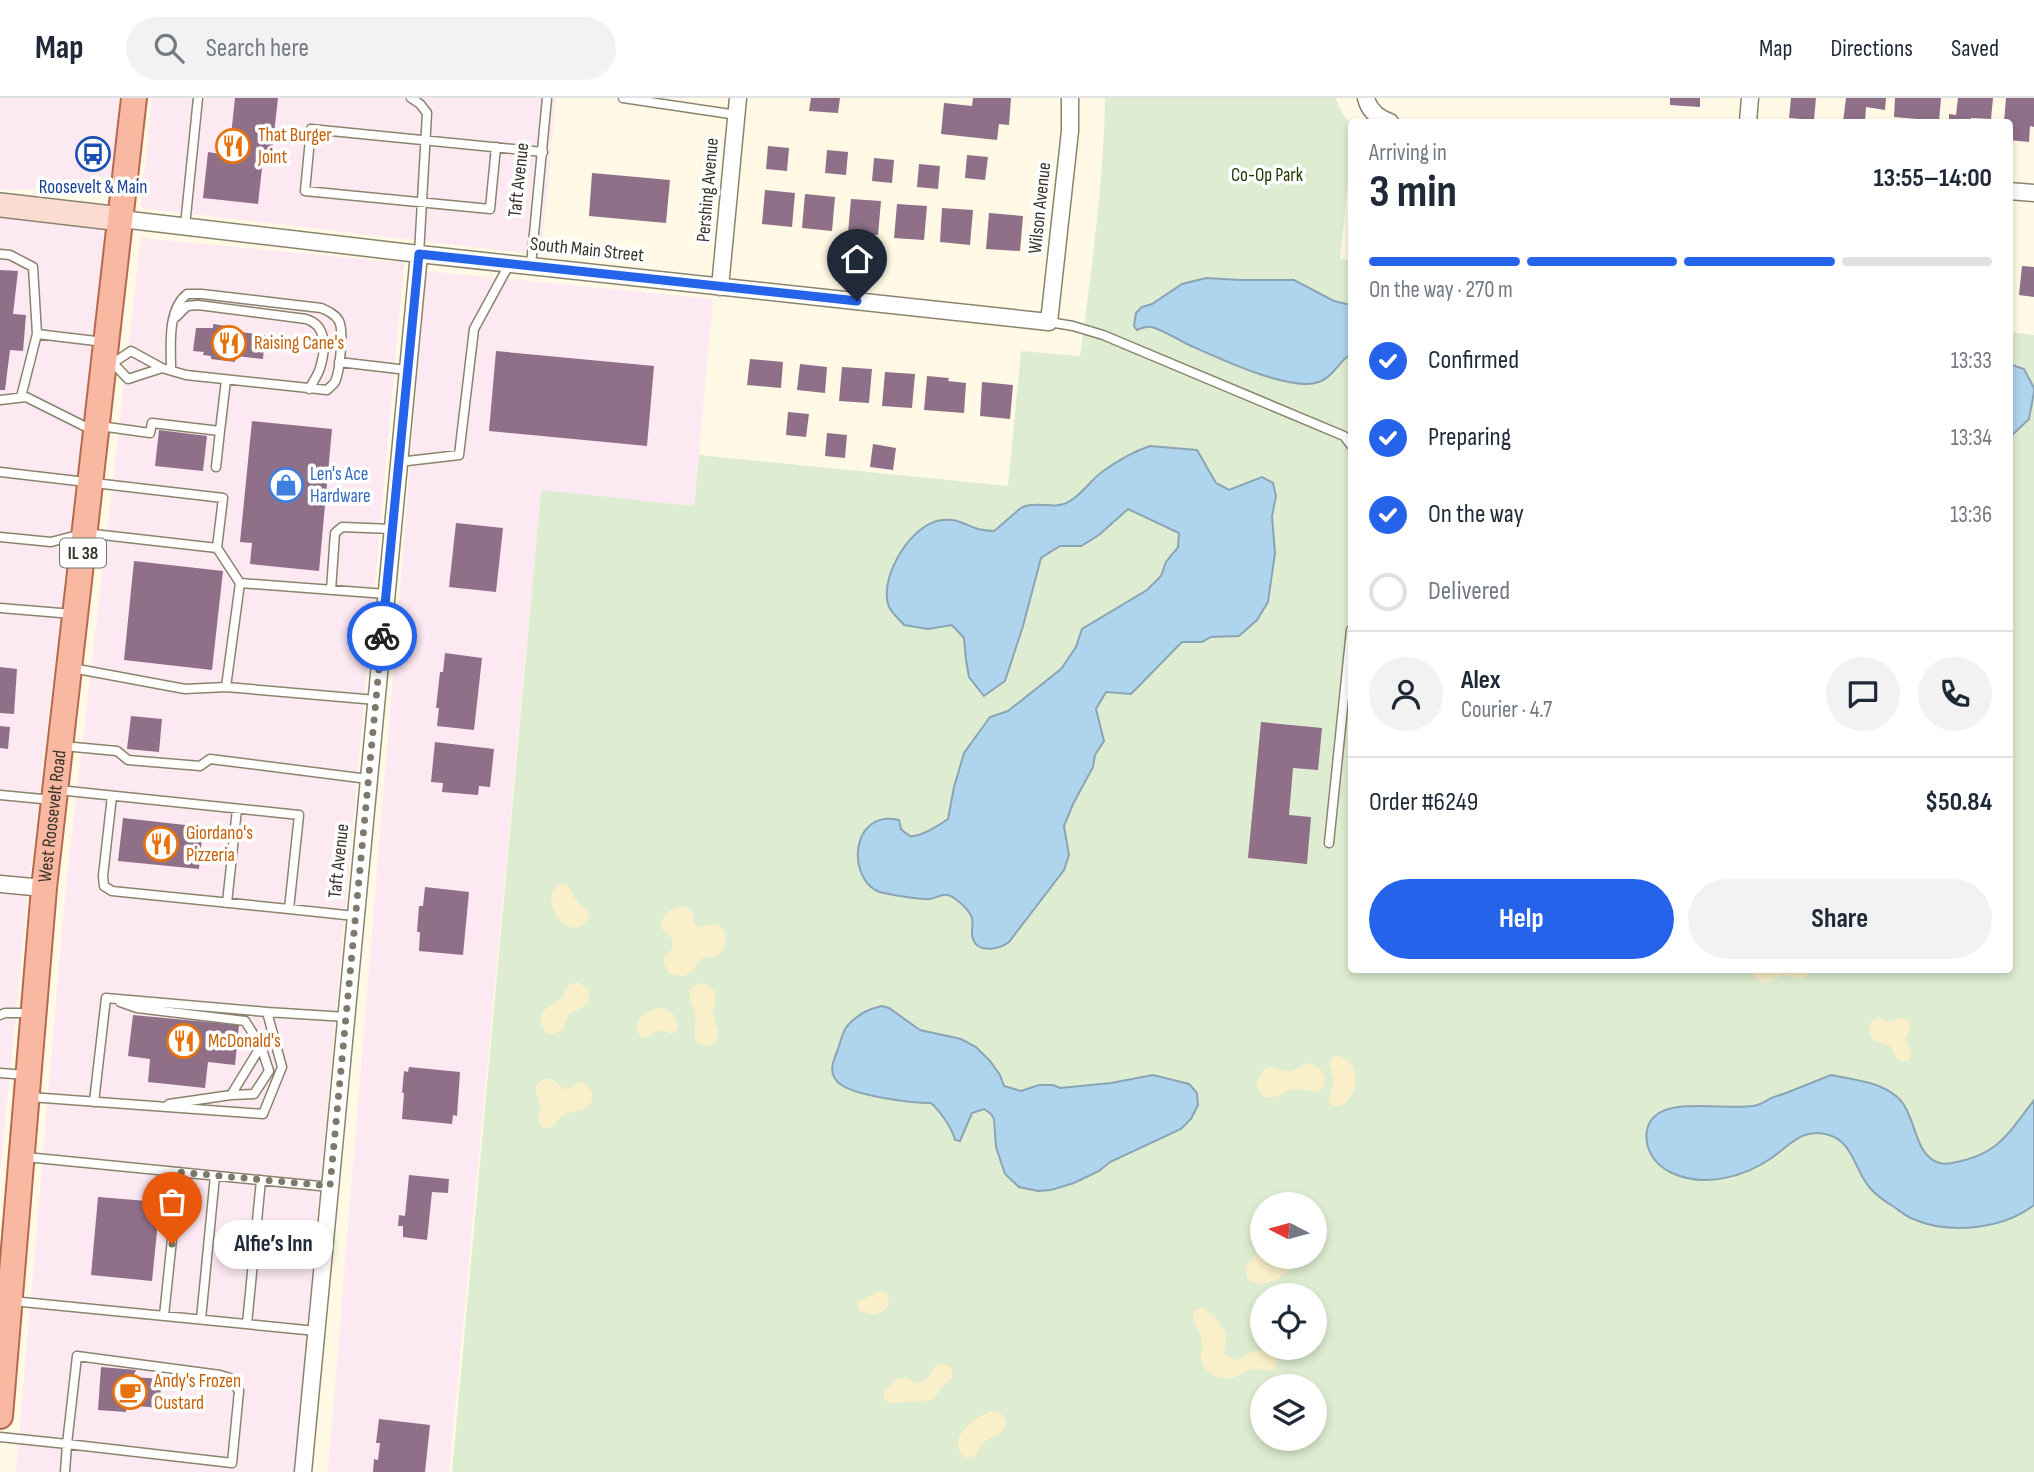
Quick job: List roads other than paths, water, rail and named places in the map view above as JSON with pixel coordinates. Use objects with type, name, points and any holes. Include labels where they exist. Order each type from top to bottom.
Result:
[{"type":"main road","name":"IL 38","points":[[121,219],[134,98]]},
{"type":"main road","name":"West Roosevelt Road","points":[[0,1416],[9,1301],[8,1220],[22,1156],[44,888],[90,483],[108,356],[121,219]]},
{"type":"street","name":"Pershing Avenue","points":[[720,286],[738,98]]},
{"type":"street","name":"Wilson Avenue","points":[[1049,322],[1070,131],[1070,98]]},
{"type":"street","points":[[1748,119],[1750,98]]},
{"type":"street","points":[[1369,105],[1381,119]]},
{"type":"street","points":[[2013,191],[2034,193]]},
{"type":"street","points":[[0,205],[121,219]]},
{"type":"street","name":"South Main Street","points":[[121,219],[1049,322]]},
{"type":"street","name":"Taft Avenue","points":[[303,1472],[419,254]]},
{"type":"street","points":[[0,884],[44,888]]},
{"type":"lane","points":[[185,226],[198,98]]},
{"type":"lane","points":[[411,98],[428,113],[419,254]]},
{"type":"lane","points":[[623,98],[737,115]]},
{"type":"lane","name":"Taft Avenue","points":[[531,265],[547,99]]},
{"type":"lane","points":[[496,147],[490,209],[305,191],[312,129],[426,140],[496,147],[543,152]]},
{"type":"lane","points":[[0,254],[10,255],[33,268],[37,334],[20,397]]},
{"type":"lane","points":[[399,462],[459,455],[474,329],[510,263]]},
{"type":"lane","points":[[37,334],[108,356],[131,351],[167,369],[186,374],[327,390],[335,382],[339,362],[340,323],[335,316],[321,308],[187,294],[177,304],[167,369]]},
{"type":"lane","points":[[174,318],[187,306],[198,305],[315,321],[323,336],[323,354],[320,369],[309,389]]},
{"type":"lane","points":[[1049,322],[1104,335],[1344,436],[1348,441]]},
{"type":"lane","points":[[108,356],[128,379],[167,369]]},
{"type":"lane","points":[[339,362],[407,370]]},
{"type":"lane","points":[[216,467],[226,380]]},
{"type":"lane","points":[[0,400],[26,397],[97,429],[150,433],[152,423],[220,430]]},
{"type":"lane","points":[[0,472],[223,498],[217,548],[240,583],[226,687]]},
{"type":"lane","points":[[331,590],[335,533],[342,527],[392,529]]},
{"type":"lane","points":[[0,537],[51,542],[85,533],[217,548]]},
{"type":"lane","points":[[240,583],[386,594]]},
{"type":"lane","points":[[0,608],[76,614]]},
{"type":"lane","points":[[1329,843],[1348,659]]},
{"type":"lane","points":[[69,668],[185,689],[226,687],[376,700]]},
{"type":"lane","points":[[60,746],[117,751],[128,760],[200,766],[210,758],[368,779]]},
{"type":"lane","points":[[0,795],[111,796],[299,815],[289,909]]},
{"type":"lane","points":[[111,796],[103,876],[104,886],[112,891],[355,916]]},
{"type":"lane","points":[[227,903],[237,809]]},
{"type":"lane","points":[[106,998],[346,1017]]},
{"type":"lane","points":[[106,998],[137,1008],[245,1021],[261,1046],[270,1070],[254,1094],[152,1106]]},
{"type":"lane","points":[[94,1102],[106,998]]},
{"type":"lane","points":[[0,1073],[28,1086],[94,1102],[263,1114],[282,1067],[267,1012]]},
{"type":"lane","points":[[0,1015],[34,1013]]},
{"type":"lane","points":[[231,1096],[261,1046]]},
{"type":"lane","points":[[22,1156],[330,1186]]},
{"type":"lane","points":[[164,1316],[178,1172]]},
{"type":"lane","points":[[201,1320],[215,1175]]},
{"type":"lane","points":[[247,1324],[261,1180]]},
{"type":"lane","points":[[9,1301],[316,1331]]},
{"type":"lane","points":[[0,1437],[67,1444],[231,1468],[239,1391],[230,1378],[220,1375],[77,1356],[67,1444],[65,1472]]},
{"type":"water","points":[[1206,278],[1294,280],[1334,301],[1348,304],[1348,357],[1319,382],[1290,382],[1233,364],[1152,327],[1137,330],[1134,326],[1136,313],[1182,284]]},
{"type":"water","points":[[2013,365],[2024,369],[2034,388],[2029,419],[2013,434]]},
{"type":"water","points":[[1150,446],[1197,450],[1216,483],[1229,490],[1262,477],[1273,483],[1276,496],[1272,516],[1275,553],[1268,602],[1257,620],[1239,636],[1182,642],[1131,694],[1106,692],[1096,709],[1104,741],[1095,755],[1093,767],[1064,826],[1069,855],[1064,870],[1009,942],[995,948],[979,947],[973,939],[969,912],[951,896],[926,899],[904,896],[877,891],[867,883],[858,859],[863,833],[871,824],[883,819],[899,820],[901,829],[914,836],[948,819],[964,753],[990,717],[1008,711],[1061,669],[1076,647],[1082,629],[1147,590],[1161,576],[1166,562],[1178,547],[1179,533],[1128,509],[1099,535],[1081,546],[1060,546],[1041,558],[1005,681],[984,696],[969,677],[964,638],[952,625],[928,629],[904,625],[888,604],[889,579],[901,552],[910,540],[931,523],[953,520],[978,529],[994,531],[1023,507],[1059,505],[1070,501],[1108,468]]},
{"type":"water","points":[[882,1006],[920,1030],[961,1039],[976,1047],[990,1061],[1004,1086],[1021,1091],[1039,1085],[1060,1088],[1111,1083],[1153,1075],[1189,1084],[1197,1093],[1198,1105],[1191,1119],[1181,1129],[1110,1162],[1099,1171],[1074,1183],[1038,1191],[1019,1187],[1005,1174],[996,1147],[994,1119],[984,1109],[972,1113],[960,1141],[955,1140],[945,1120],[931,1103],[870,1095],[848,1088],[836,1080],[832,1072],[833,1063],[846,1028],[863,1013]]},
{"type":"water","points":[[1831,1075],[1873,1084],[1896,1096],[1905,1107],[1925,1152],[1931,1159],[1942,1164],[1968,1159],[1991,1149],[2008,1133],[2034,1100],[2034,1205],[2007,1220],[1976,1227],[1943,1227],[1913,1219],[1870,1188],[1843,1144],[1820,1133],[1798,1138],[1750,1170],[1711,1180],[1684,1177],[1664,1169],[1657,1163],[1648,1147],[1648,1127],[1651,1120],[1662,1111],[1686,1106],[1755,1106]]},
{"type":"place","name":"That Burger Joint","points":[[233,146]]},
{"type":"place","name":"Roosevelt & Main","points":[[93,154]]},
{"type":"place","name":"Raising Cane's","points":[[229,343]]},
{"type":"place","name":"Len's Ace Hardware","points":[[286,485]]},
{"type":"place","name":"Giordano's Pizzeria","points":[[161,844]]},
{"type":"place","name":"McDonald's","points":[[184,1041]]},
{"type":"place","name":"Alfie’s Inn","points":[[172,1244]]},
{"type":"place","name":"Andy's Frozen Custard","points":[[130,1392]]},
{"type":"park label","name":"Co-Op Park","points":[[1267,175]]}]
